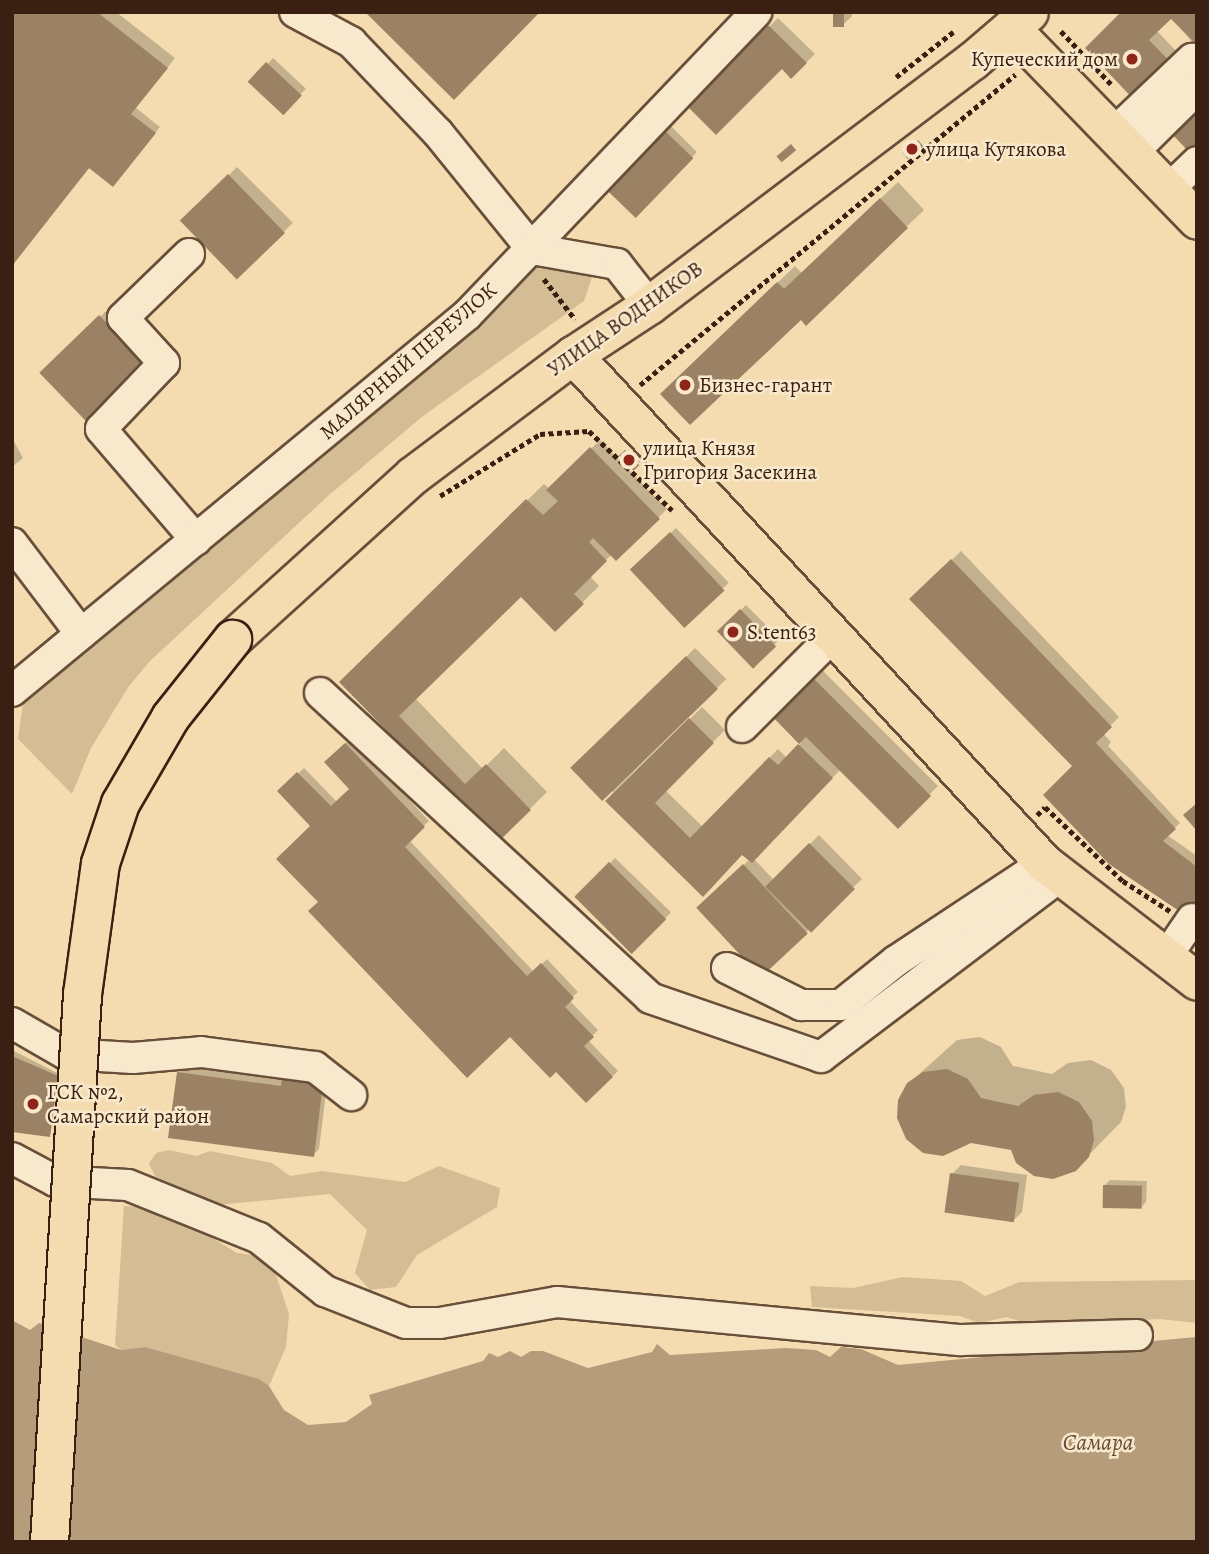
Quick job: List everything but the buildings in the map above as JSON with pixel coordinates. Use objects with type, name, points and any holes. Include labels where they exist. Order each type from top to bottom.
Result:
[{"type":"main road","points":[[1012,18],[1197,220]]},
{"type":"main road","name":"УЛИЦА ВОДНИКОВ","points":[[48,1542],[82,994],[100,863],[120,803],[170,717],[232,639],[414,475],[573,355],[649,305],[1012,18]]},
{"type":"main road","points":[[573,355],[1017,835],[1052,870],[1197,981]]},
{"type":"street","points":[[295,12],[351,42],[438,133],[537,262],[617,264],[649,305]]},
{"type":"street","name":"МАЛЯРНЫЙ ПЕРЕУЛОК","points":[[21,684],[467,315],[537,262],[757,12]]},
{"type":"street","points":[[1124,143],[1192,59]]},
{"type":"street","points":[[1124,143],[1197,89]]},
{"type":"street","points":[[1168,190],[1197,163]]},
{"type":"street","points":[[189,254],[123,318],[164,363],[101,429],[195,540]]},
{"type":"street","points":[[12,543],[81,634]]},
{"type":"street","points":[[742,727],[833,636]]},
{"type":"street","points":[[320,693],[650,998],[821,1057],[1052,870]]},
{"type":"street","points":[[727,968],[801,1005],[841,1005],[895,961],[1052,870]]},
{"type":"street","points":[[1166,957],[1191,922]]},
{"type":"street","points":[[12,1023],[66,1054],[133,1058],[201,1052],[315,1068],[351,1095]]},
{"type":"street","points":[[12,1158],[55,1181],[128,1185],[259,1238],[325,1291],[406,1323],[440,1323],[557,1302],[961,1340],[1136,1335]]},
{"type":"path","points":[[637,387],[1015,75]]},
{"type":"path","points":[[537,262],[575,319]]},
{"type":"path","points":[[427,503],[540,434],[589,431]]},
{"type":"path","points":[[1017,835],[1045,807],[1123,881],[1191,922]]},
{"type":"shaded area","points":[[542,258],[594,271],[584,301],[423,416],[328,496],[150,661],[129,686],[91,748],[72,794],[18,739],[25,689],[189,565]]},
{"type":"shaded area","points":[[169,1150],[196,1156],[210,1151],[272,1163],[290,1176],[322,1171],[405,1182],[439,1166],[500,1188],[497,1207],[417,1255],[396,1287],[370,1290],[355,1273],[367,1230],[330,1194],[217,1205],[155,1176],[149,1164],[156,1153]]},
{"type":"shaded area","points":[[124,1206],[163,1208],[237,1253],[270,1257],[289,1314],[286,1347],[269,1386],[145,1347],[121,1350],[115,1345]]},
{"type":"shaded area","points":[[903,1277],[961,1281],[985,1296],[1020,1282],[1197,1280],[1197,1323],[1159,1319],[1034,1326],[1007,1317],[979,1323],[960,1316],[812,1307],[810,1286],[853,1288]]},
{"type":"water","name":"Самара","points":[[12,1320],[30,1330],[39,1323],[121,1350],[145,1347],[259,1379],[269,1386],[284,1410],[308,1425],[346,1422],[372,1404],[369,1395],[483,1361],[489,1353],[498,1357],[510,1351],[521,1357],[531,1351],[543,1351],[588,1368],[652,1352],[657,1344],[670,1355],[786,1348],[816,1350],[830,1357],[841,1347],[861,1349],[898,1365],[1196,1337],[1197,1542],[12,1542]]},
{"type":"place","name":"Купеческий дом","points":[[1132,59]]},
{"type":"place","name":"улица Кутякова","points":[[912,149]]},
{"type":"place","name":"Бизнес-гарант","points":[[685,385]]},
{"type":"place","name":"улица Князя Григория Засекина","points":[[629,460]]},
{"type":"place","name":"S.tent63","points":[[733,632]]},
{"type":"place","name":"ГСК №2, Самарский район","points":[[33,1104]]}]
